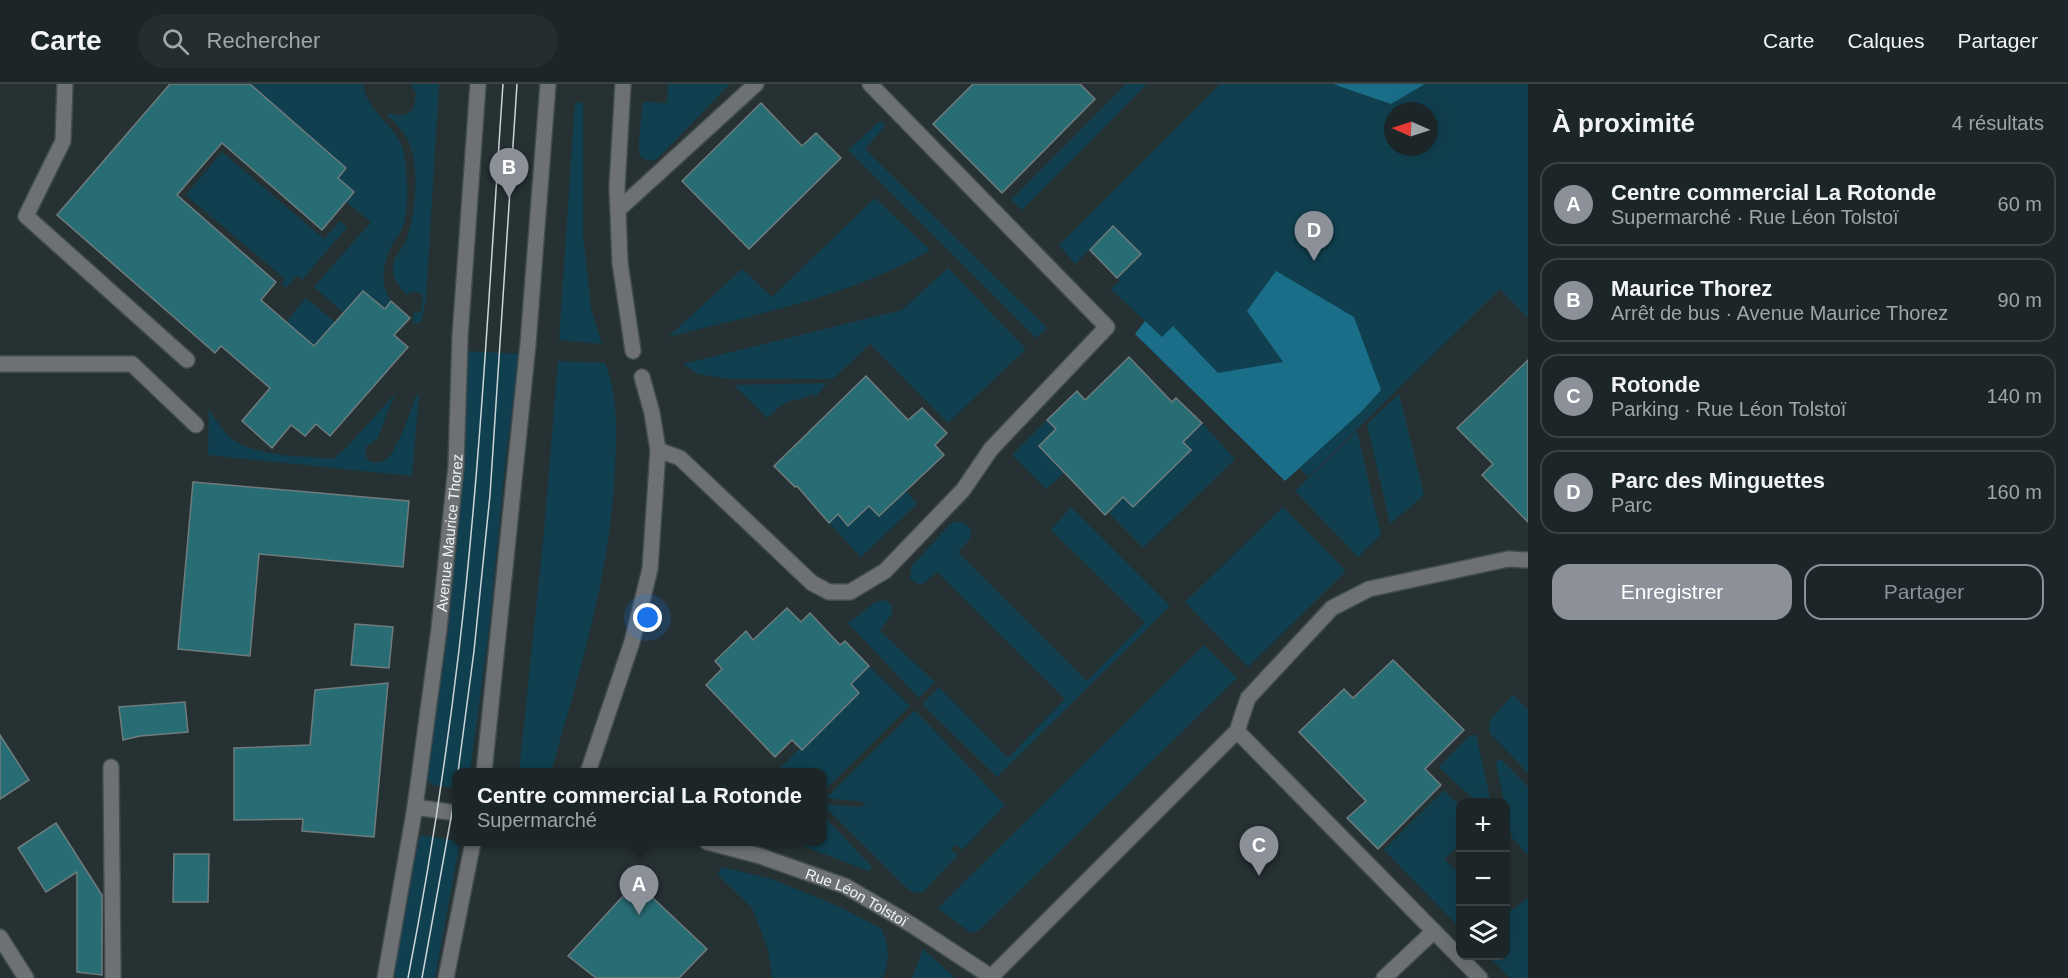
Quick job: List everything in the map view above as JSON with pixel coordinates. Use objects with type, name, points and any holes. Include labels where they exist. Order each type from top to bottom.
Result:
[{"type":"street","points":[[65,84],[63,141],[26,216],[187,360]]},
{"type":"street","name":"Avenue Maurice Thorez","points":[[385,978],[416,807],[439,629],[456,466],[461,326],[478,84]]},
{"type":"street","points":[[484,768],[528,344],[548,84]]},
{"type":"street","points":[[623,84],[617,188],[620,263],[633,351]]},
{"type":"street","points":[[618,210],[756,84]]},
{"type":"street","points":[[658,450],[680,458],[812,583],[829,592],[850,592],[885,571],[908,548],[963,490],[992,449],[1107,327],[870,84]]},
{"type":"street","points":[[0,364],[132,364],[196,425]]},
{"type":"street","points":[[589,768],[632,642],[650,569],[658,450],[652,413],[642,377]]},
{"type":"street","points":[[993,977],[1237,731],[1248,698],[1332,608],[1369,589],[1508,559],[1528,560]]},
{"type":"street","points":[[1237,731],[1480,978]]},
{"type":"street","points":[[111,767],[113,978]]},
{"type":"street","points":[[416,807],[452,812]]},
{"type":"street","points":[[446,978],[472,846]]},
{"type":"street","name":"Rue Léon Tolstoï","points":[[722,846],[760,856],[845,886],[912,925],[993,977]]},
{"type":"street","points":[[1384,978],[1434,931]]},
{"type":"street","points":[[0,937],[27,978]]},
{"type":"shaded area","points":[[250,84],[363,84],[371,105],[398,138],[405,159],[407,209],[403,227],[386,259],[384,280],[391,301],[385,309],[363,291],[344,313],[314,287],[371,222],[346,202],[354,192],[338,178],[346,168]]},
{"type":"shaded area","points":[[411,84],[439,84],[426,300],[421,322],[413,324],[414,312],[421,311],[423,296],[415,292],[406,295],[396,281],[393,266],[407,238],[413,215],[414,163],[408,140],[387,115],[391,113],[403,115],[414,108],[416,93]]},
{"type":"shaded area","points":[[668,84],[730,84],[657,159],[646,160],[639,151],[643,102],[667,103]]},
{"type":"shaded area","points":[[1126,84],[1147,84],[1022,210],[1011,200]]},
{"type":"shaded area","points":[[1220,84],[1528,84],[1528,318],[1500,289],[1308,477],[1168,332],[1162,337],[1111,289],[1120,281],[1089,250],[1075,264],[1059,245]]},
{"type":"shaded area","points":[[1333,84],[1425,84],[1394,102],[1385,102]]},
{"type":"shaded area","points":[[575,102],[583,103],[583,234],[591,308],[602,344],[559,340]]},
{"type":"shaded area","points":[[880,121],[885,126],[865,149],[1047,328],[1036,338],[848,150]]},
{"type":"shaded area","points":[[222,152],[324,239],[340,221],[347,227],[302,280],[297,275],[286,288],[282,284],[285,279],[186,195]]},
{"type":"shaded area","points":[[875,198],[930,250],[868,280],[835,292],[768,312],[668,337],[742,269],[772,297]]},
{"type":"shaded area","points":[[948,268],[1026,349],[948,423],[870,344],[833,379],[729,379],[698,374],[683,364],[902,310]]},
{"type":"shaded area","points":[[1276,271],[1354,317],[1381,390],[1361,412],[1285,481],[1135,334],[1145,321],[1162,337],[1173,326],[1218,373],[1283,362],[1247,311]]},
{"type":"shaded area","points":[[306,298],[335,322],[314,346],[286,322]]},
{"type":"shaded area","points":[[467,351],[519,354],[505,465],[489,630],[471,768],[452,768],[452,788],[432,785],[427,778],[448,631],[464,458]]},
{"type":"shaded area","points":[[558,361],[605,363],[616,414],[616,453],[612,506],[601,583],[552,768],[519,768],[544,532]]},
{"type":"shaded area","points":[[827,383],[816,397],[812,394],[789,401],[767,418],[734,385]]},
{"type":"shaded area","points":[[397,392],[378,438],[366,447],[365,453],[370,461],[374,462],[388,458],[402,432],[416,395],[419,395],[412,476],[208,455],[209,409],[218,424],[240,444],[285,455],[333,459]]},
{"type":"shaded area","points":[[1399,394],[1424,495],[1390,524],[1367,424]]},
{"type":"shaded area","points":[[1047,420],[1056,429],[1065,472],[1046,489],[1012,455]]},
{"type":"shaded area","points":[[1202,423],[1235,459],[1143,548],[1108,512],[1123,497],[1133,506],[1191,451],[1183,442]]},
{"type":"shaded area","points":[[1357,431],[1381,535],[1358,557],[1295,491]]},
{"type":"shaded area","points":[[906,491],[917,504],[861,557],[829,523],[838,514],[869,506],[879,516]]},
{"type":"shaded area","points":[[1071,507],[1170,606],[997,777],[922,704],[939,687],[1008,758],[1065,699],[937,572],[923,584],[918,584],[910,579],[911,567],[950,524],[959,522],[967,525],[972,531],[969,540],[958,552],[1087,681],[1145,622],[1051,530]]},
{"type":"shaded area","points":[[1283,507],[1346,571],[1248,667],[1185,602]]},
{"type":"shaded area","points":[[885,600],[891,605],[893,612],[880,631],[935,682],[919,698],[847,622],[875,603]]},
{"type":"shaded area","points":[[1204,645],[1237,678],[978,931],[971,933],[938,908]]},
{"type":"shaded area","points":[[869,666],[910,706],[827,788],[827,768],[780,768],[859,694],[851,684]]},
{"type":"shaded area","points":[[1513,695],[1528,710],[1528,773],[1489,732],[1490,720]]},
{"type":"shaded area","points":[[915,710],[1005,805],[962,850],[957,845],[951,849],[958,855],[923,892],[919,893],[910,891],[827,809],[827,804],[861,807],[866,802],[827,797]]},
{"type":"shaded area","points":[[1470,735],[1476,735],[1490,798],[1472,798],[1439,767]]},
{"type":"shaded area","points":[[1498,760],[1502,760],[1528,787],[1528,855],[1512,838],[1510,798],[1503,798],[1496,764]]},
{"type":"shaded area","points":[[1444,790],[1456,802],[1456,848],[1445,859],[1456,871],[1456,924],[1384,850]]},
{"type":"shaded area","points":[[827,819],[872,867],[869,871],[803,846],[827,846]]},
{"type":"shaded area","points":[[422,835],[452,840],[452,846],[459,847],[435,978],[393,978],[419,838]]},
{"type":"shaded area","points":[[721,867],[772,879],[842,908],[882,929],[888,954],[883,978],[772,978],[768,949],[752,908],[718,875]]},
{"type":"shaded area","points":[[1528,898],[1528,978],[1510,978],[1492,960],[1510,960],[1510,911]]},
{"type":"shaded area","points":[[923,949],[955,978],[912,978]]},
{"type":"building","points":[[170,84],[250,84],[346,168],[338,178],[354,192],[322,230],[222,143],[177,195],[276,282],[261,300],[314,346],[363,291],[385,309],[391,301],[410,318],[394,335],[408,347],[330,436],[316,424],[305,436],[291,425],[272,448],[242,421],[270,388],[221,346],[215,353],[57,215]]},
{"type":"building","points":[[973,84],[1080,84],[1095,99],[1002,193],[933,124]]},
{"type":"building","points":[[761,103],[802,146],[816,133],[841,158],[749,249],[682,181]]},
{"type":"building","points":[[1113,226],[1141,254],[1117,278],[1090,250]]},
{"type":"building","points":[[1129,357],[1172,402],[1176,398],[1202,423],[1183,442],[1191,450],[1133,507],[1123,497],[1105,515],[1039,446],[1056,429],[1047,420],[1077,391],[1085,400]]},
{"type":"building","points":[[1528,360],[1528,522],[1482,475],[1493,464],[1457,428]]},
{"type":"building","points":[[866,376],[908,420],[922,408],[947,433],[935,445],[944,455],[879,516],[869,506],[848,526],[838,514],[829,523],[797,486],[795,487],[774,466]]},
{"type":"building","points":[[193,482],[409,501],[403,567],[259,554],[250,656],[178,649]]},
{"type":"building","points":[[787,608],[801,622],[810,613],[840,645],[845,641],[869,666],[851,684],[859,693],[802,750],[792,740],[775,757],[706,685],[722,669],[715,661],[746,631],[753,640]]},
{"type":"building","points":[[355,624],[393,627],[389,668],[351,665]]},
{"type":"building","points":[[1393,660],[1464,730],[1425,769],[1441,785],[1378,849],[1347,818],[1366,801],[1299,732],[1344,689],[1353,698]]},
{"type":"building","points":[[388,683],[374,837],[302,831],[303,819],[234,820],[234,748],[310,745],[315,690]]},
{"type":"building","points":[[185,702],[188,732],[140,736],[123,740],[119,707]]},
{"type":"building","points":[[0,735],[29,780],[0,799]]},
{"type":"building","points":[[56,823],[102,895],[102,975],[77,972],[77,872],[46,892],[18,848]]},
{"type":"building","points":[[174,854],[209,854],[208,902],[173,902]]},
{"type":"building","points":[[636,882],[707,949],[679,978],[596,978],[568,956]]},
{"type":"tram line","points":[[408,978],[443,774],[467,579],[503,84]]},
{"type":"tram line","points":[[459,768],[474,651],[490,495],[517,84]]},
{"type":"tram line","points":[[422,978],[452,812]]},
{"type":"place","name":"Maurice Thorez","points":[[509,198]]},
{"type":"place","name":"Parc des Minguettes","points":[[1314,261]]},
{"type":"place","name":"Rotonde","points":[[1259,876]]},
{"type":"place","name":"Centre commercial La Rotonde","points":[[639,915]]}]
